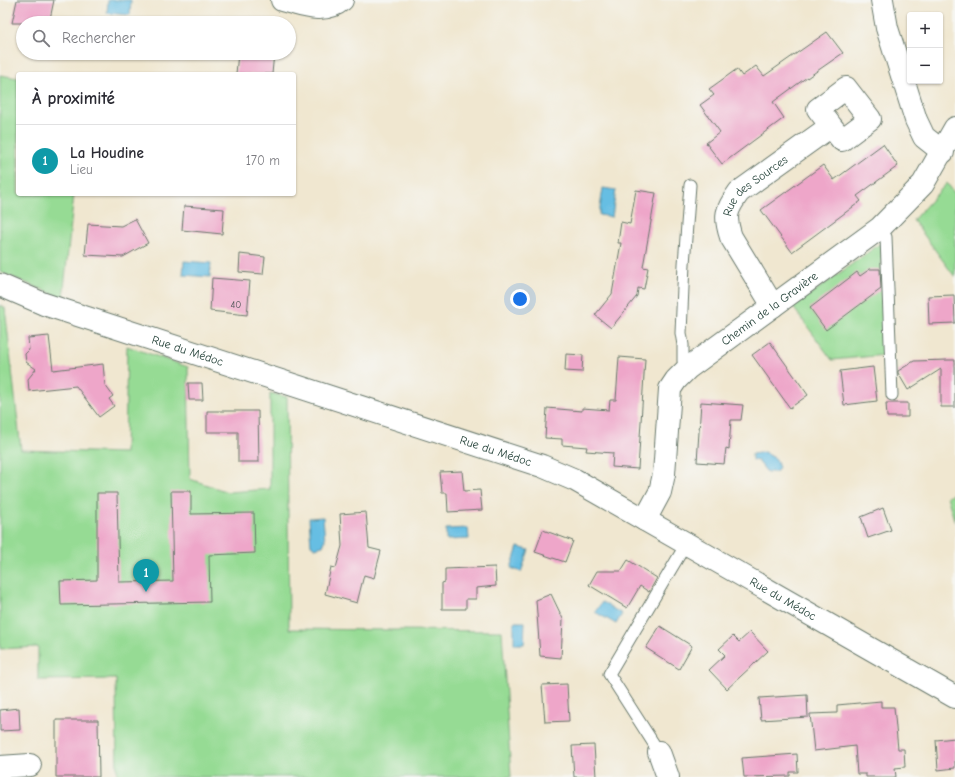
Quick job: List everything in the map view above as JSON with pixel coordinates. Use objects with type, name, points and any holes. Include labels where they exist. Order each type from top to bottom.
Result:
[{"type":"street","points":[[282,0],[325,9],[335,6],[342,0]]},
{"type":"street","points":[[882,0],[887,28],[916,120],[924,137],[943,152]]},
{"type":"street","name":"Rue des Sources","points":[[773,306],[732,237],[727,225],[728,206],[739,192],[831,126]]},
{"type":"street","name":"Chemin de la Gravière","points":[[646,520],[660,492],[664,474],[670,388],[676,380],[688,368],[880,228],[923,184],[943,152],[955,128]]},
{"type":"street","name":"Rue du Médoc","points":[[0,286],[67,311],[542,466],[575,480],[955,697]]},
{"type":"street","points":[[659,752],[668,777]]},
{"type":"street","points":[[0,767],[30,765]]},
{"type":"lane","points":[[688,368],[682,361],[683,345],[681,333],[690,185]]},
{"type":"lane","points":[[880,228],[886,237],[892,395]]},
{"type":"lane","points":[[659,752],[609,674],[686,544]]},
{"type":"green space","points":[[0,75],[16,78],[16,196],[74,196],[63,298],[0,272]]},
{"type":"green space","points":[[947,183],[955,194],[955,277],[913,220]]},
{"type":"green space","points":[[881,243],[885,355],[832,360],[793,307]]},
{"type":"green space","points":[[0,305],[5,308],[21,450],[125,453],[127,346],[188,367],[190,479],[228,492],[270,489],[270,393],[287,397],[289,629],[502,631],[511,777],[117,777],[116,679],[38,680],[38,647],[0,649]]},
{"type":"green space","points":[[955,493],[955,523],[947,496]]},
{"type":"water","points":[[108,0],[131,0],[130,15],[107,13]]},
{"type":"water","points":[[603,188],[616,190],[612,217],[599,215]]},
{"type":"water","points":[[184,261],[211,263],[210,277],[183,275]]},
{"type":"water","points":[[764,452],[776,459],[779,468],[776,472],[767,472],[758,461],[752,460],[752,454]]},
{"type":"water","points":[[323,517],[325,541],[323,546],[315,548],[311,545],[309,518]]},
{"type":"water","points":[[468,528],[469,539],[446,540],[446,529]]},
{"type":"water","points":[[518,547],[529,550],[521,572],[511,568]]},
{"type":"water","points":[[602,602],[622,614],[616,624],[595,612]]},
{"type":"water","points":[[514,622],[525,622],[524,644],[514,644]]},
{"type":"building","points":[[17,0],[54,0],[51,16],[16,16],[16,23],[12,23]]},
{"type":"building","points":[[827,32],[843,53],[773,102],[784,118],[722,164],[706,143],[720,132],[700,105],[714,95],[709,89],[737,69],[742,76],[756,66],[764,76]]},
{"type":"building","points":[[237,60],[273,60],[272,72],[236,72]]},
{"type":"building","points":[[883,144],[898,166],[857,196],[861,201],[792,252],[761,210],[823,165],[834,180]]},
{"type":"building","points":[[636,190],[656,193],[643,267],[648,268],[644,289],[638,288],[637,296],[611,328],[595,315],[612,294],[621,243],[618,243],[621,222],[630,224]]},
{"type":"building","points":[[184,206],[224,209],[222,234],[182,230]]},
{"type":"building","points":[[135,219],[148,243],[123,257],[85,255],[88,224],[121,226]]},
{"type":"building","points":[[240,254],[265,257],[263,274],[239,272]]},
{"type":"building","points":[[870,269],[880,269],[881,289],[826,330],[810,308],[857,272],[860,276]]},
{"type":"building","points":[[212,278],[250,281],[247,315],[210,311]]},
{"type":"building","points":[[954,295],[955,323],[929,324],[928,296]]},
{"type":"building","points":[[49,336],[53,370],[103,364],[105,385],[113,396],[109,399],[114,406],[99,417],[76,386],[29,391],[28,379],[36,369],[26,362],[25,354],[29,350],[28,338]]},
{"type":"building","points":[[770,342],[808,395],[790,408],[752,355]]},
{"type":"building","points":[[566,354],[583,355],[582,372],[565,371]]},
{"type":"building","points":[[619,357],[645,359],[638,469],[612,467],[613,453],[586,451],[587,447],[562,445],[562,439],[545,438],[547,408],[582,411],[582,408],[609,410],[610,400],[616,400]]},
{"type":"building","points":[[955,360],[955,407],[941,407],[941,369],[908,390],[898,373],[898,371],[914,361]]},
{"type":"building","points":[[873,367],[877,401],[844,405],[840,371]]},
{"type":"building","points":[[188,383],[202,383],[203,400],[189,400]]},
{"type":"building","points":[[701,402],[743,405],[741,420],[731,420],[729,449],[726,448],[724,464],[697,462]]},
{"type":"building","points":[[886,403],[908,403],[908,417],[887,417]]},
{"type":"building","points":[[207,411],[258,411],[259,462],[238,462],[238,432],[207,432]]},
{"type":"building","points":[[462,471],[464,491],[480,490],[482,510],[448,512],[447,493],[442,493],[440,472]]},
{"type":"building","points":[[171,491],[191,491],[191,514],[254,513],[255,553],[209,555],[210,602],[61,605],[60,581],[97,580],[97,493],[117,493],[119,582],[173,581]]},
{"type":"building","points":[[883,508],[891,530],[868,538],[861,517]]},
{"type":"building","points":[[366,512],[369,548],[381,551],[374,578],[364,575],[357,603],[325,594],[331,567],[336,568],[342,546],[340,514]]},
{"type":"building","points":[[543,530],[573,541],[565,562],[535,552]]},
{"type":"building","points":[[628,560],[657,578],[649,592],[640,586],[627,608],[589,585],[597,571],[621,571]]},
{"type":"building","points":[[495,567],[496,586],[476,588],[476,599],[466,599],[466,609],[442,609],[442,583],[445,582],[445,569]]},
{"type":"building","points":[[551,594],[563,619],[561,658],[540,656],[536,600]]},
{"type":"building","points":[[660,626],[692,646],[679,669],[646,648]]},
{"type":"building","points":[[750,632],[768,651],[727,689],[709,670],[725,655],[719,649],[733,636],[739,642]]},
{"type":"building","points":[[567,684],[569,721],[545,722],[542,685]]},
{"type":"building","points":[[807,695],[808,717],[761,720],[759,698]]},
{"type":"building","points":[[881,701],[881,707],[894,707],[898,749],[904,749],[905,767],[895,768],[896,777],[866,777],[866,774],[857,774],[855,746],[814,751],[810,714],[837,713],[837,705]]},
{"type":"building","points":[[19,708],[20,730],[0,731],[0,710]]},
{"type":"building","points":[[56,720],[98,720],[99,777],[56,777]]},
{"type":"building","points":[[955,738],[955,768],[938,770],[936,740]]},
{"type":"building","points":[[594,745],[596,777],[574,777],[572,746]]},
{"type":"building","points":[[797,754],[798,772],[790,772],[790,776],[744,777],[742,758]]},
{"type":"place","name":"La Houdine","points":[[146,592]]}]
